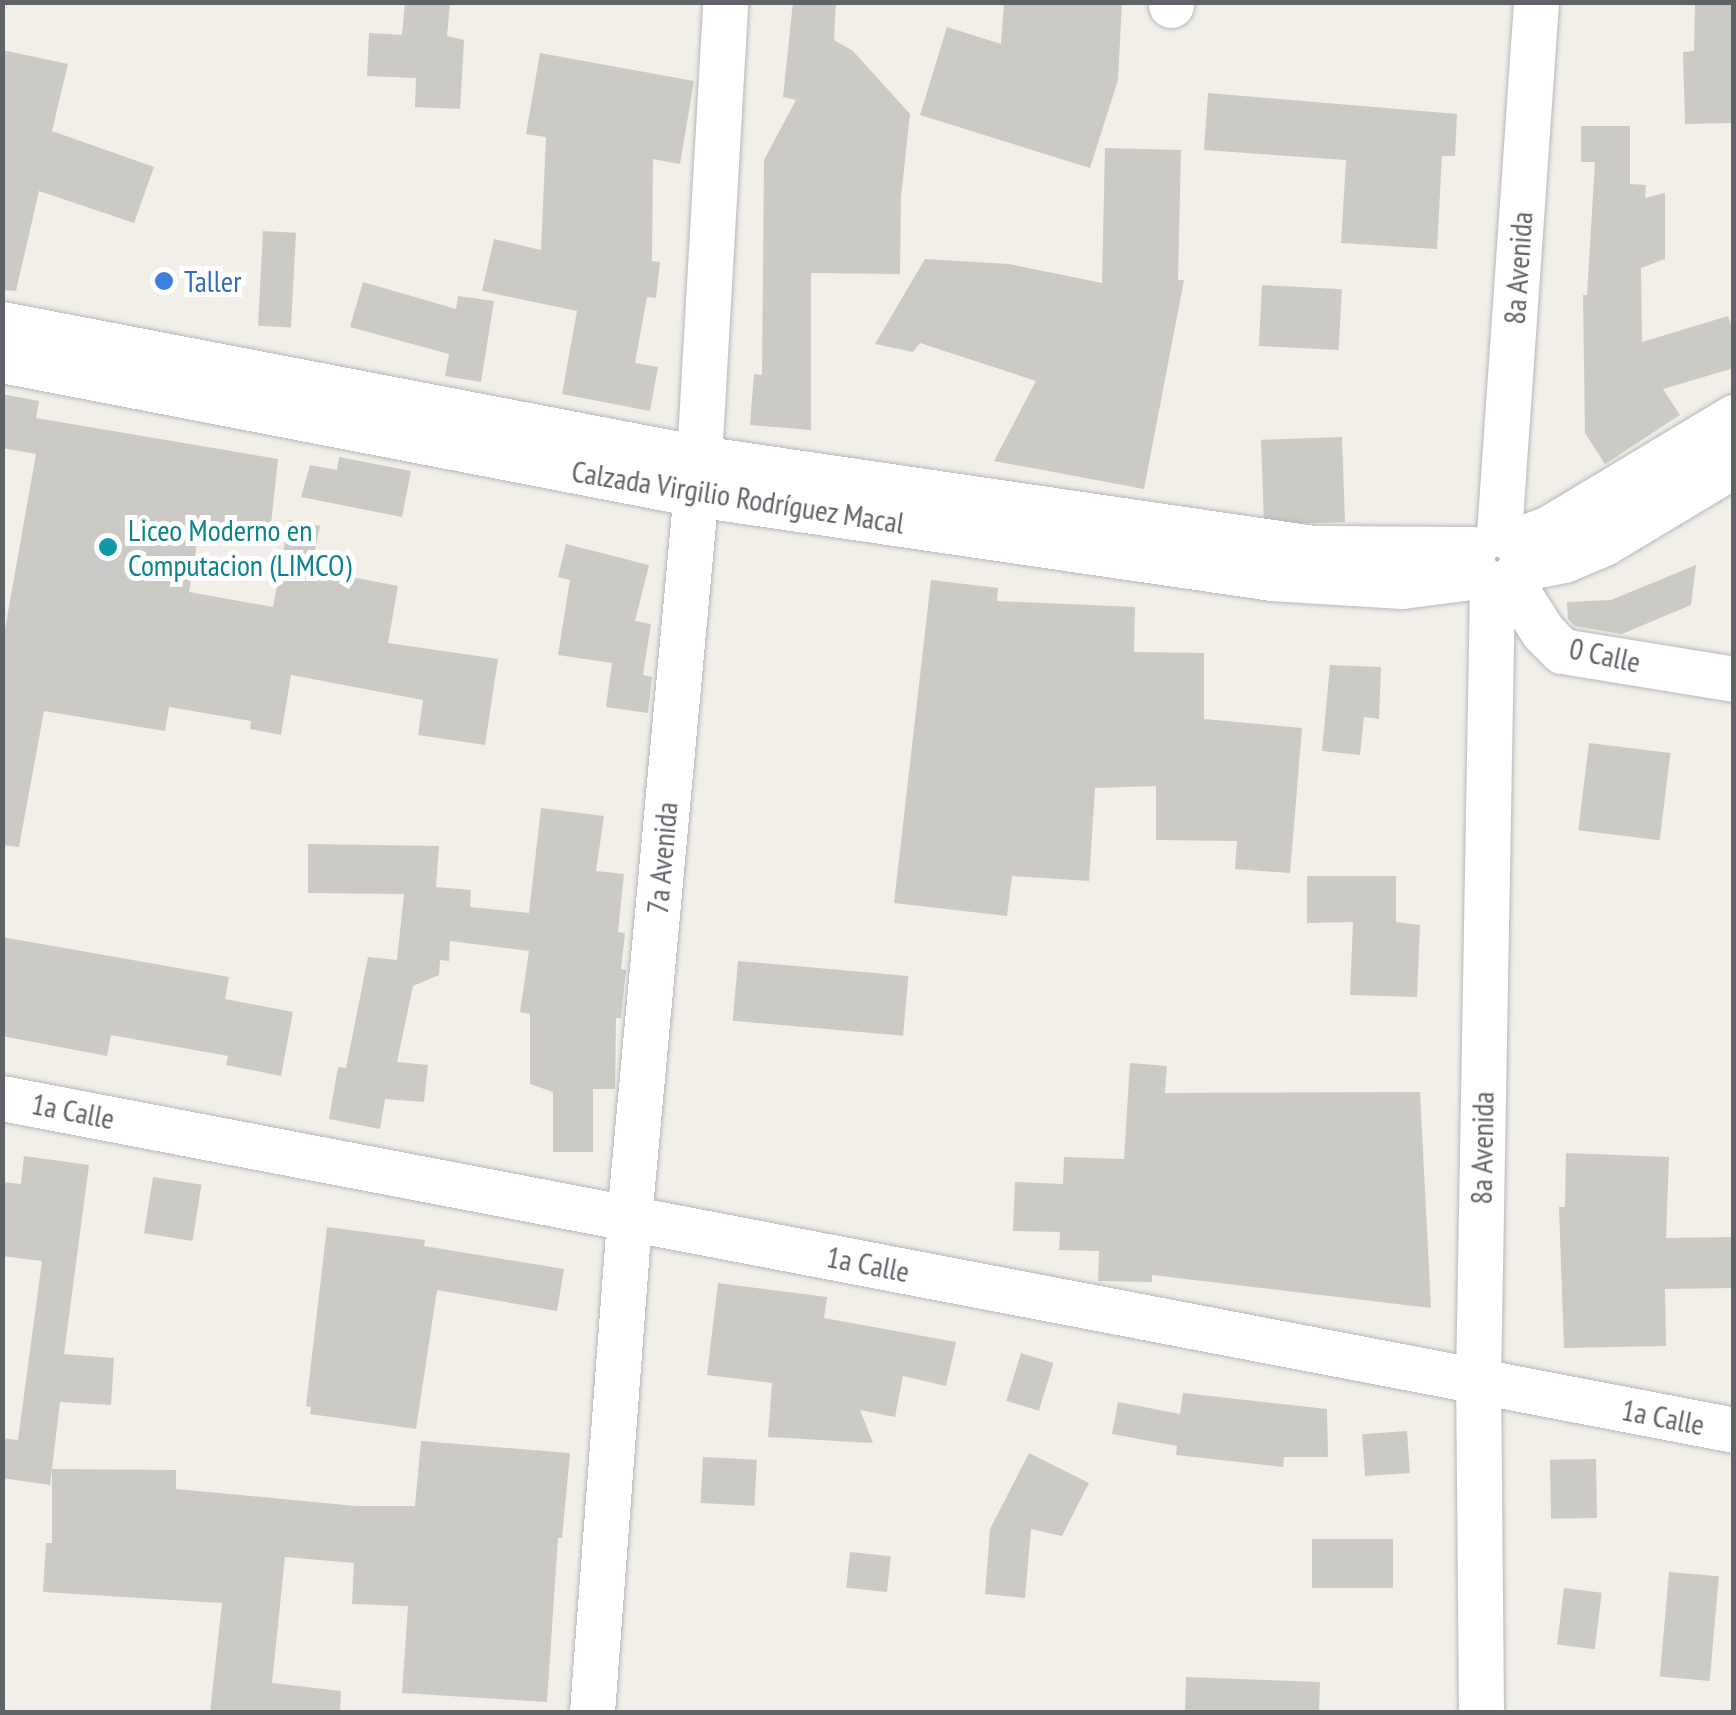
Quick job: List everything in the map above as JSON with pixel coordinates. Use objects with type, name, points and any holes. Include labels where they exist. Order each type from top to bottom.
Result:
[{"type":"street","name":"7a Avenida","points":[[592,1712],[629,1218],[697,476],[724,2]]},
{"type":"street","name":"8a Avenida","points":[[1480,1712],[1478,1381],[1498,562],[1536,2]]},
{"type":"street","name":"Calzada Virgilio Rodríguez Macal","points":[[2,324],[697,476]]},
{"type":"street","name":"Calzada Virgilio Rodríguez Macal","points":[[2,360],[1289,580],[1402,586],[1498,562],[1564,560],[1604,543],[1734,465]]},
{"type":"street","name":"Calzada Virgilio Rodríguez Macal","points":[[1498,562],[1734,417]]},
{"type":"street","name":"0 Calle","points":[[1498,562],[1543,632],[1562,650],[1734,679]]},
{"type":"street","name":"1a Calle","points":[[2,1098],[1734,1430]]},
{"type":"building","points":[[405,2],[450,2],[447,36],[464,40],[460,109],[415,107],[416,78],[367,76],[369,33],[402,35]]},
{"type":"building","points":[[793,2],[836,2],[834,40],[853,51],[910,114],[901,197],[900,274],[811,273],[811,430],[750,425],[754,374],[762,375],[764,160],[796,100],[783,97]]},
{"type":"building","points":[[1004,2],[1122,2],[1118,80],[1090,168],[920,115],[947,27],[1001,44]]},
{"type":"building","points":[[1695,2],[1734,2],[1734,123],[1685,124],[1683,52],[1694,51]]},
{"type":"building","points":[[2,50],[68,64],[52,131],[154,167],[134,223],[39,191],[16,291],[2,290]]},
{"type":"building","points":[[540,53],[694,81],[680,164],[653,159],[652,261],[660,262],[656,298],[647,297],[635,363],[658,367],[650,411],[562,394],[577,311],[482,291],[494,239],[541,250],[546,137],[526,134]]},
{"type":"building","points":[[1208,93],[1457,114],[1455,156],[1442,156],[1437,249],[1341,243],[1346,160],[1204,150]]},
{"type":"building","points":[[1581,126],[1630,126],[1630,184],[1646,185],[1645,198],[1665,193],[1665,259],[1641,268],[1642,342],[1728,316],[1734,334],[1734,368],[1663,389],[1680,415],[1605,464],[1585,433],[1583,295],[1587,295],[1595,162],[1581,162]]},
{"type":"building","points":[[1105,148],[1181,150],[1178,280],[1184,280],[1144,489],[994,461],[1036,381],[920,343],[913,352],[875,344],[925,259],[1009,264],[1102,283]]},
{"type":"building","points":[[263,231],[296,233],[291,328],[258,326]]},
{"type":"building","points":[[363,282],[456,309],[458,296],[494,301],[481,382],[445,376],[449,354],[350,327]]},
{"type":"building","points":[[1262,285],[1342,289],[1339,350],[1259,346]]},
{"type":"building","points":[[2,394],[39,401],[36,418],[278,459],[269,543],[199,531],[189,592],[273,607],[289,520],[320,526],[311,569],[398,586],[388,643],[498,659],[485,745],[418,735],[423,700],[291,675],[281,735],[250,729],[251,721],[169,707],[165,731],[44,711],[19,847],[2,845],[2,646],[36,454],[2,448]]},
{"type":"building","points":[[1342,437],[1345,522],[1264,525],[1261,440]]},
{"type":"building","points":[[339,457],[411,471],[402,517],[301,497],[310,465],[337,470]]},
{"type":"building","points":[[566,544],[649,565],[635,621],[651,624],[643,675],[652,677],[648,713],[606,707],[612,663],[558,655],[570,580],[558,577]]},
{"type":"building","points":[[1696,565],[1691,605],[1622,634],[1575,626],[1568,619],[1567,602],[1611,600]]},
{"type":"building","points":[[931,580],[998,588],[997,601],[1135,607],[1134,652],[1204,653],[1204,719],[1302,728],[1290,873],[1235,869],[1237,841],[1156,840],[1156,786],[1095,788],[1089,881],[1012,876],[1007,916],[894,903]]},
{"type":"building","points":[[1330,665],[1381,667],[1379,719],[1364,717],[1360,755],[1322,751]]},
{"type":"building","points":[[1589,743],[1670,753],[1660,840],[1578,830]]},
{"type":"building","points":[[541,808],[604,816],[596,871],[624,874],[618,932],[625,933],[621,969],[626,970],[621,1018],[616,1018],[615,1089],[593,1089],[593,1152],[553,1152],[553,1092],[530,1084],[530,1014],[520,1012],[529,951],[450,941],[449,961],[440,960],[439,975],[413,986],[397,1062],[428,1065],[424,1102],[385,1099],[380,1129],[329,1119],[338,1067],[346,1068],[368,957],[397,960],[404,894],[308,893],[308,844],[439,846],[436,887],[471,890],[470,907],[529,913]]},
{"type":"building","points":[[1307,876],[1396,876],[1396,922],[1420,925],[1417,997],[1350,995],[1353,922],[1307,923]]},
{"type":"building","points":[[2,937],[229,977],[225,999],[293,1012],[281,1076],[226,1065],[228,1056],[111,1035],[107,1056],[2,1036]]},
{"type":"building","points":[[738,961],[908,976],[903,1036],[733,1021]]},
{"type":"building","points":[[1130,1063],[1167,1066],[1165,1093],[1420,1092],[1431,1308],[1152,1275],[1152,1282],[1098,1281],[1099,1251],[1059,1250],[1060,1232],[1013,1231],[1015,1182],[1063,1184],[1064,1157],[1124,1159]]},
{"type":"building","points":[[1566,1153],[1669,1157],[1666,1238],[1734,1237],[1734,1288],[1665,1289],[1666,1346],[1564,1348],[1559,1207],[1565,1207]]},
{"type":"building","points":[[24,1156],[89,1165],[64,1354],[114,1358],[111,1405],[60,1402],[50,1485],[2,1478],[2,1438],[18,1440],[42,1261],[2,1256],[2,1182],[21,1184]]},
{"type":"building","points":[[153,1177],[201,1185],[192,1241],[144,1233]]},
{"type":"building","points":[[327,1227],[425,1240],[424,1246],[564,1269],[557,1311],[437,1290],[416,1429],[310,1414],[311,1407],[306,1406]]},
{"type":"building","points":[[718,1283],[827,1297],[824,1318],[956,1342],[946,1386],[903,1376],[895,1417],[860,1410],[873,1443],[768,1437],[772,1383],[707,1375]]},
{"type":"building","points":[[1021,1353],[1054,1363],[1039,1411],[1006,1401]]},
{"type":"building","points":[[1183,1393],[1327,1409],[1328,1457],[1284,1457],[1283,1467],[1176,1455],[1177,1446],[1112,1434],[1118,1402],[1180,1414]]},
{"type":"building","points":[[1407,1431],[1410,1473],[1365,1476],[1362,1434]]},
{"type":"building","points":[[421,1441],[570,1453],[562,1538],[558,1538],[547,1702],[402,1693],[408,1606],[352,1604],[354,1563],[285,1557],[272,1683],[341,1691],[340,1712],[210,1712],[222,1603],[43,1592],[46,1543],[52,1543],[52,1469],[176,1470],[176,1489],[356,1506],[415,1506]]},
{"type":"building","points":[[1029,1453],[1089,1483],[1062,1536],[1031,1529],[1025,1598],[985,1594],[990,1529]]},
{"type":"building","points":[[703,1457],[757,1460],[755,1506],[701,1503]]},
{"type":"building","points":[[1596,1459],[1597,1518],[1551,1519],[1550,1460]]},
{"type":"building","points":[[1312,1539],[1393,1539],[1393,1588],[1312,1588]]},
{"type":"building","points":[[850,1552],[891,1556],[887,1592],[846,1588]]},
{"type":"building","points":[[1669,1572],[1719,1576],[1710,1681],[1660,1677]]},
{"type":"building","points":[[1564,1588],[1602,1593],[1595,1649],[1557,1645]]},
{"type":"building","points":[[1186,1677],[1320,1682],[1319,1712],[1185,1712]]},
{"type":"place","name":"Taller","points":[[164,281]]},
{"type":"place","name":"Liceo Moderno en Computacion (LIMCO)","points":[[108,547]]}]
